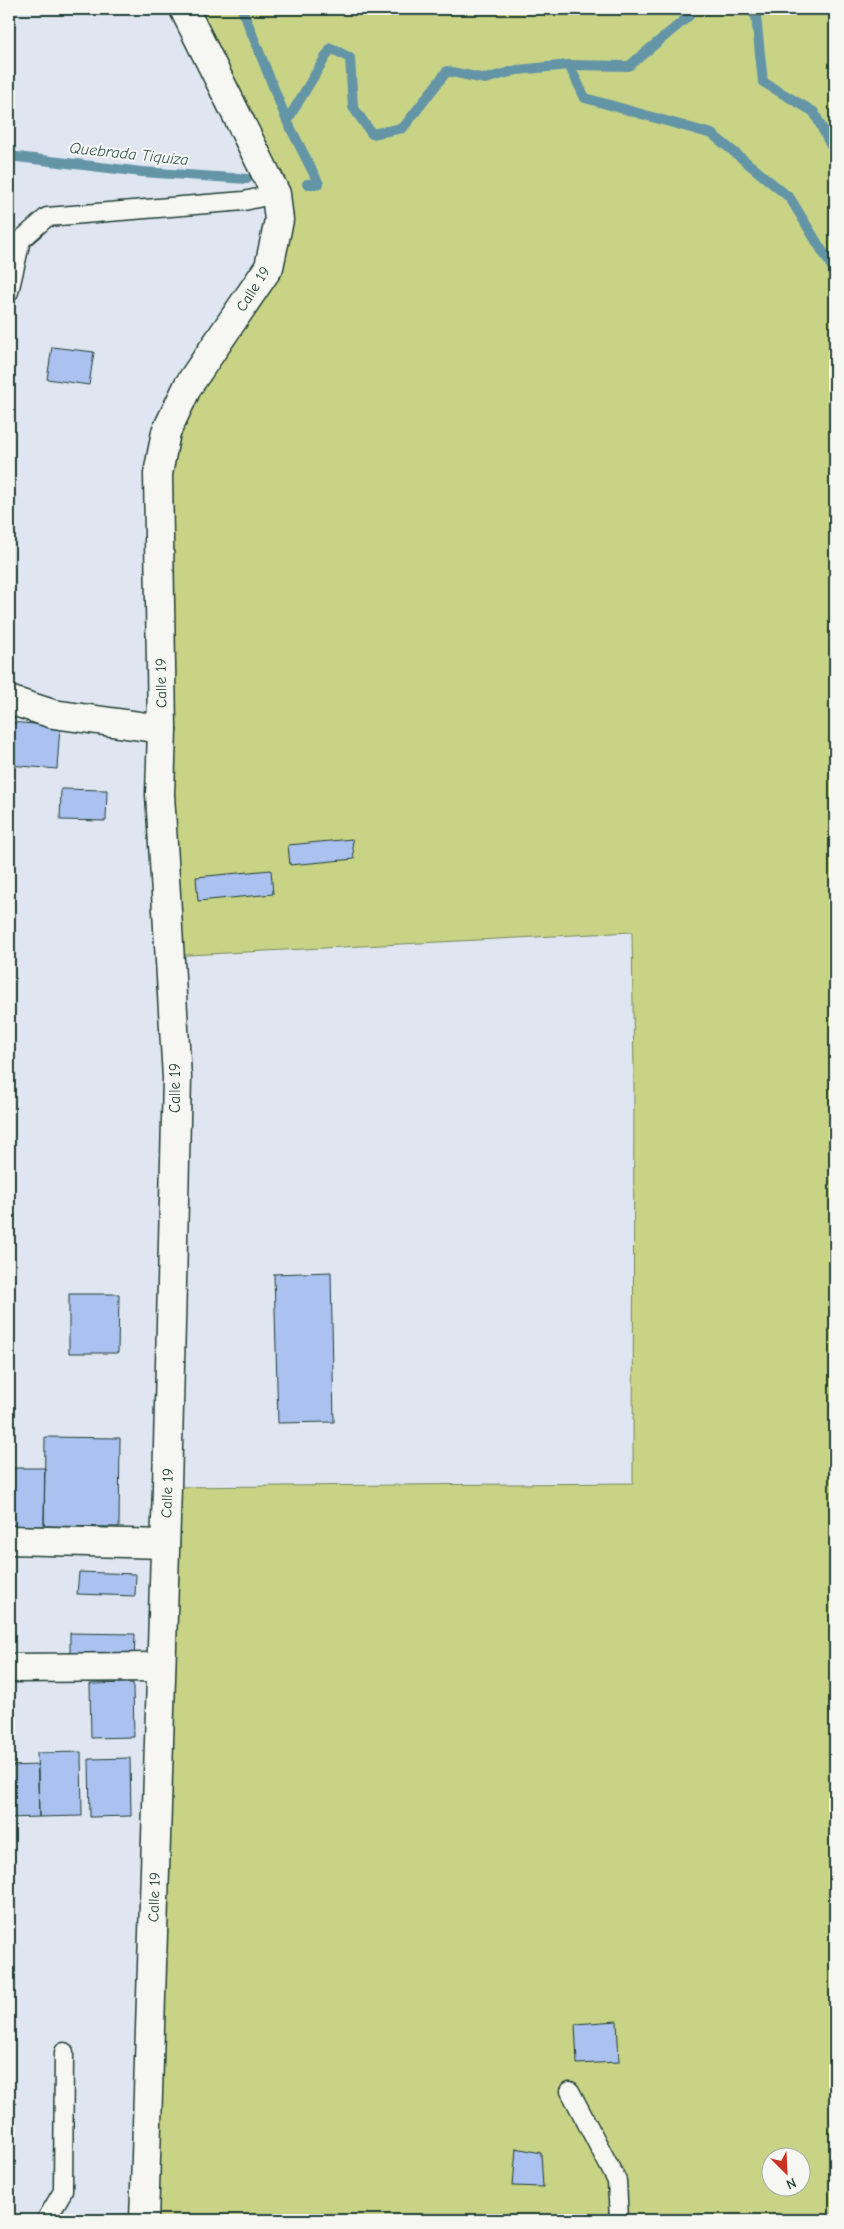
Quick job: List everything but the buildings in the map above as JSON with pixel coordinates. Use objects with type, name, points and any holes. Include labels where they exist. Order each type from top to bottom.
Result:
[{"type":"street","name":"Calle 19","points":[[144,2220],[166,1544],[176,1078],[160,794],[162,729],[158,474],[166,432],[188,386],[269,267],[279,220],[276,194],[184,9]]},
{"type":"street","points":[[9,700],[53,714],[162,729]]},
{"type":"street","points":[[9,1540],[166,1544]]},
{"type":"street","points":[[9,1668],[162,1668]]},
{"type":"lane","points":[[9,292],[21,240],[47,217],[244,201],[276,194]]},
{"type":"lane","points":[[46,2220],[62,2191],[64,2052]]},
{"type":"lane","points":[[570,2091],[617,2181],[619,2220]]},
{"type":"green space","points":[[184,9],[835,9],[835,2220],[143,2220],[167,1487],[633,1483],[634,1074],[632,932],[169,956],[158,474],[279,220]]},
{"type":"waterway","points":[[242,9],[287,121]]},
{"type":"waterway","name":"Quebrada Tiquiza","points":[[307,184],[319,184],[287,121],[331,48],[350,58],[353,107],[372,134],[403,128],[447,71],[485,79],[517,70],[569,65],[629,66],[689,16],[689,9]]},
{"type":"waterway","name":"Quebrada Tiquiza","points":[[749,9],[756,16],[763,82],[814,112],[835,154]]},
{"type":"waterway","points":[[569,65],[585,98],[712,134],[790,198],[835,272]]},
{"type":"waterway","name":"Quebrada Tiquiza","points":[[9,156],[142,172],[247,179]]}]
